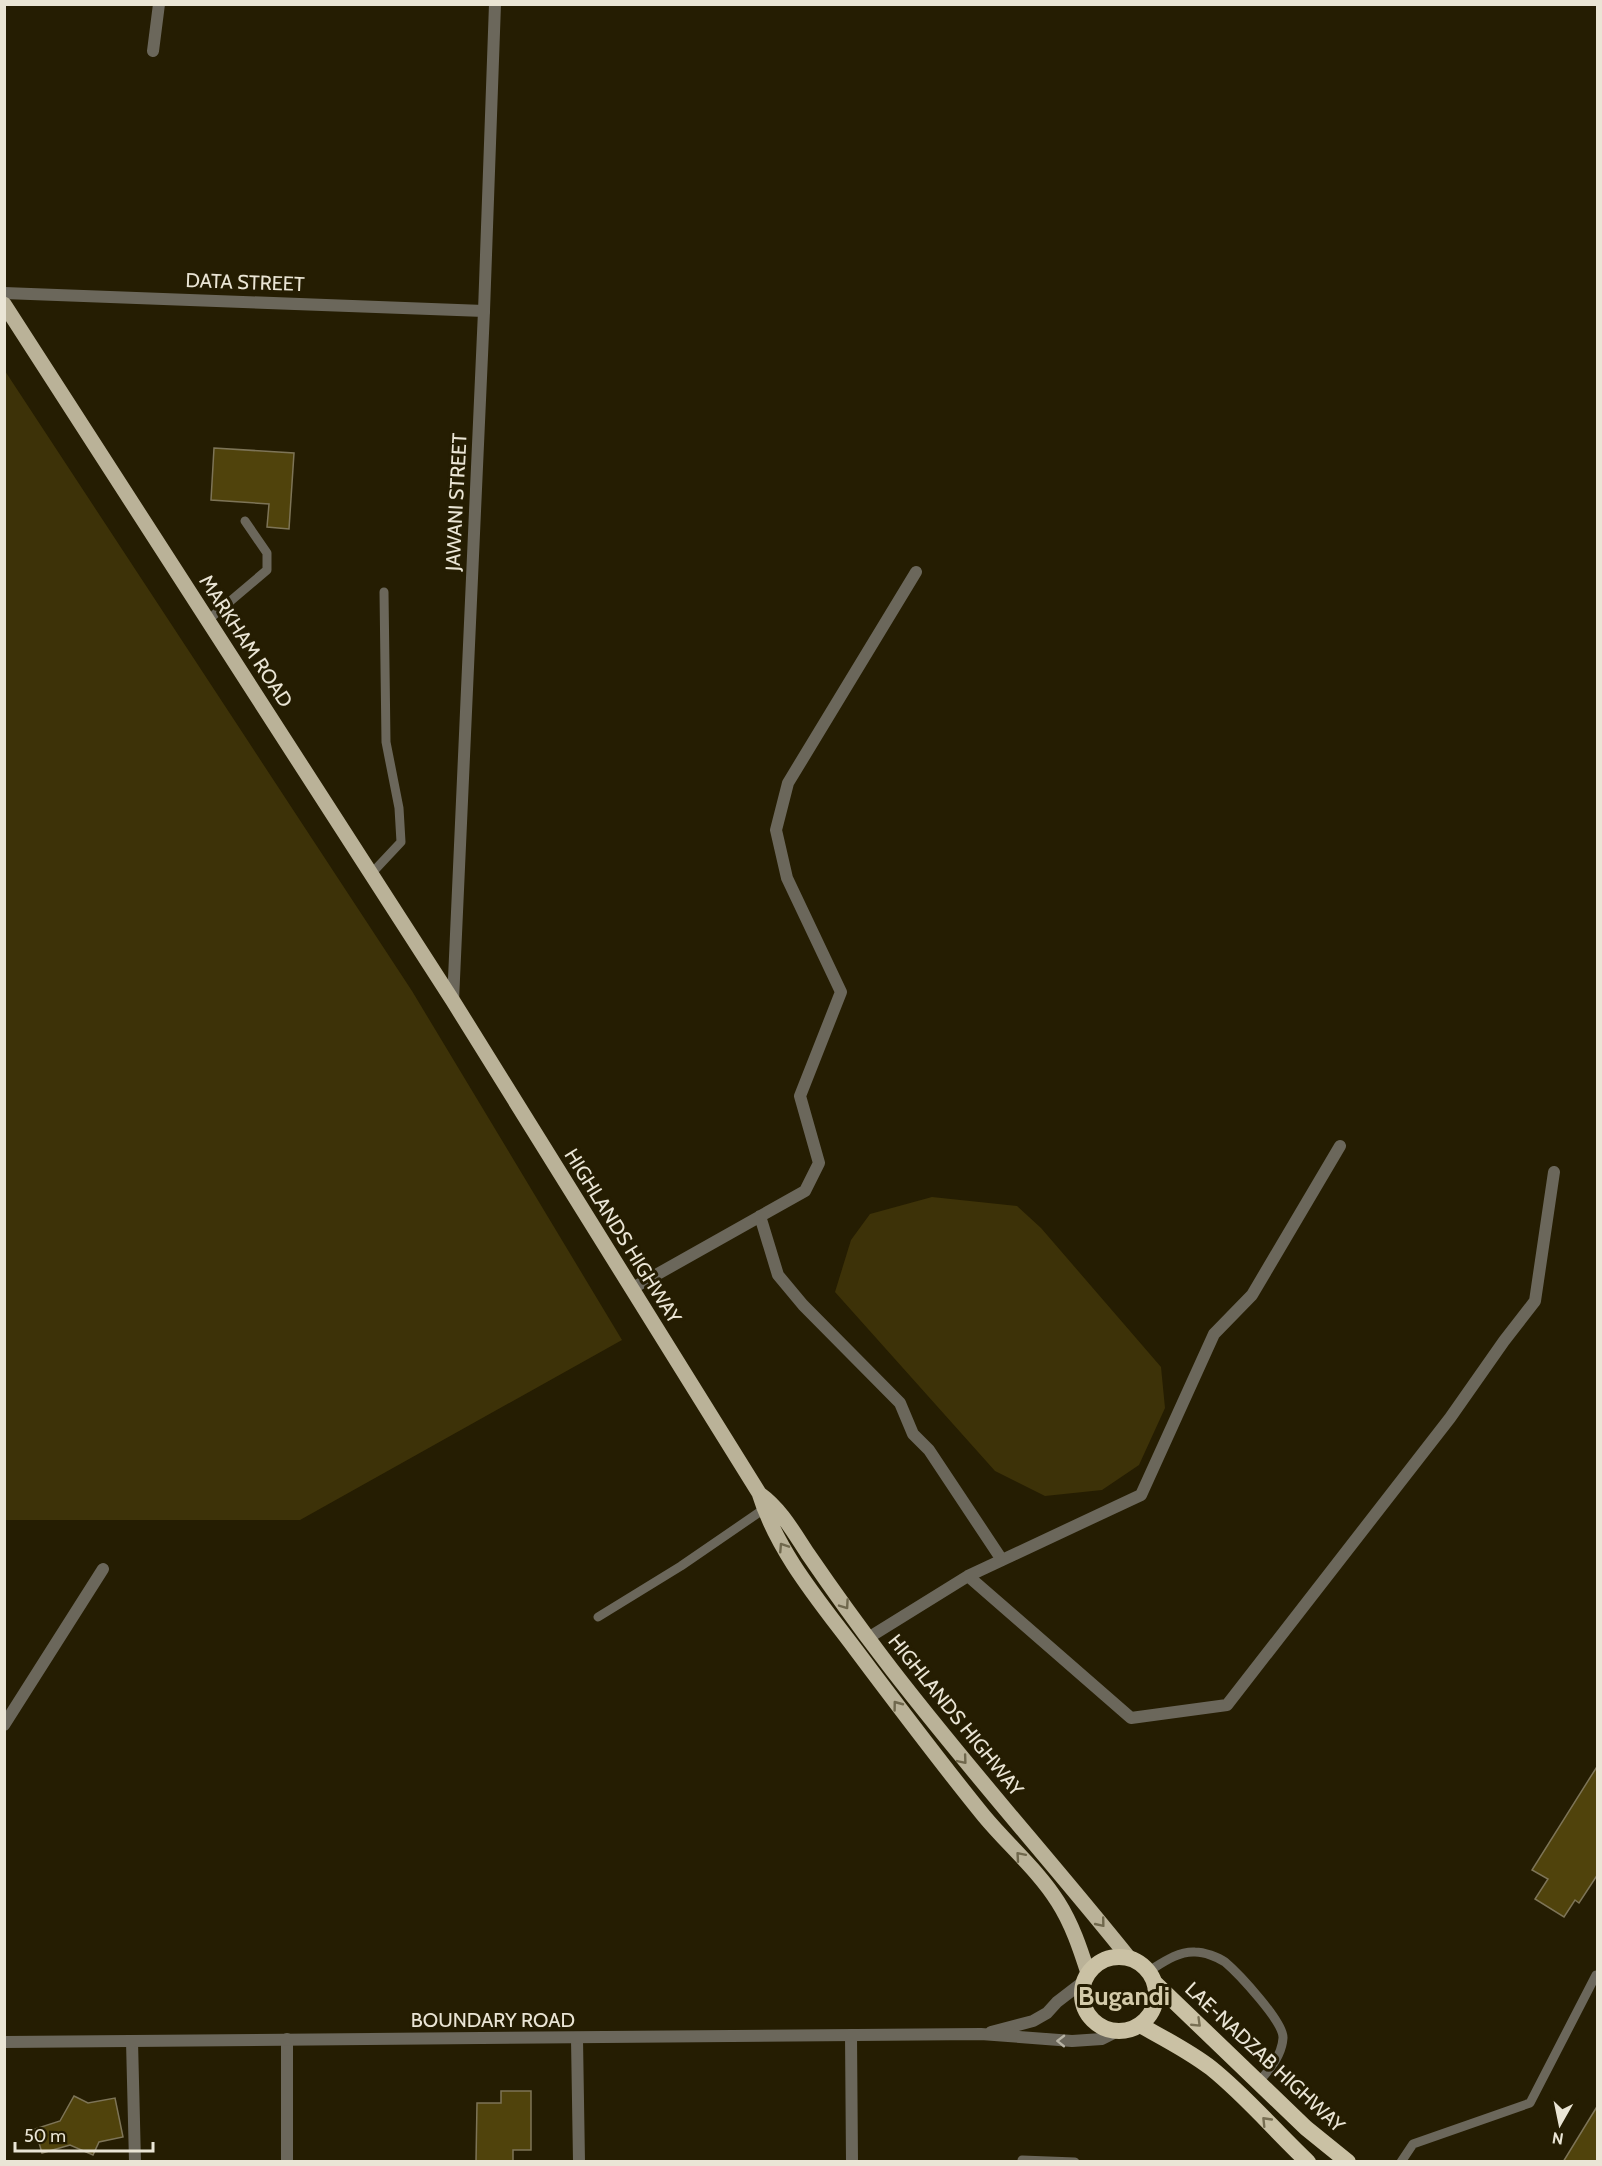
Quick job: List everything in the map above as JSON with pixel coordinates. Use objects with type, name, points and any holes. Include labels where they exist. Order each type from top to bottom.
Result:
[{"type":"highway","points":[[1129,1958],[1111,1957],[1102,1960],[1085,1978],[1081,1996],[1084,2009],[1092,2021],[1104,2028],[1118,2031],[1129,2030],[1140,2025],[1151,2014],[1155,2006],[1152,1977]]},
{"type":"highway","name":"HIGHLANDS HIGHWAY","points":[[1129,1958],[1137,1961],[1152,1977]]},
{"type":"highway","name":"LAE-NADZAB HIGHWAY","points":[[1152,1977],[1306,2128],[1348,2162]]},
{"type":"highway","points":[[1140,2025],[1185,2049],[1211,2069],[1239,2092],[1308,2162]]},
{"type":"main road","name":"MARKHAM ROAD","points":[[4,304],[453,1001]]},
{"type":"main road","name":"HIGHLANDS HIGHWAY","points":[[453,1001],[759,1493],[770,1526],[781,1544],[824,1608],[919,1735],[1058,1901],[1076,1935],[1085,1978]]},
{"type":"main road","name":"HIGHLANDS HIGHWAY","points":[[759,1493],[769,1500],[793,1530],[868,1638],[932,1722],[1073,1888],[1129,1958]]},
{"type":"street","points":[[153,51],[159,4]]},
{"type":"street","name":"JAWANI STREET","points":[[453,1001],[484,311],[495,4]]},
{"type":"street","name":"DATA STREET","points":[[4,293],[484,311]]},
{"type":"street","points":[[632,1288],[805,1191],[819,1163],[800,1096],[841,992],[787,878],[776,830],[788,783],[916,572]]},
{"type":"street","points":[[868,1638],[968,1576],[1141,1495],[1214,1334],[1252,1294],[1340,1146]]},
{"type":"street","points":[[968,1576],[1131,1718],[1227,1705],[1450,1418],[1535,1301],[1554,1172]]},
{"type":"street","points":[[760,1216],[778,1275],[803,1305],[900,1403],[913,1434],[929,1450],[1002,1560]]},
{"type":"street","points":[[4,1725],[103,1569]]},
{"type":"street","points":[[981,2034],[1033,2021],[1047,2013],[1085,1978]]},
{"type":"street","points":[[981,2034],[1072,2041],[1102,2039],[1118,2031]]},
{"type":"street","name":"BOUNDARY ROAD","points":[[4,2042],[981,2034]]},
{"type":"street","points":[[851,2035],[852,2162]]},
{"type":"street","points":[[287,2039],[287,2162]]},
{"type":"street","points":[[577,2039],[579,2162]]},
{"type":"street","points":[[132,2041],[135,2162]]},
{"type":"lane","points":[[208,620],[267,570],[267,553],[245,521]]},
{"type":"lane","points":[[371,874],[401,842],[399,808],[386,742],[384,592]]},
{"type":"lane","points":[[598,1617],[681,1566],[764,1509]]},
{"type":"lane","points":[[1152,1977],[1163,1962],[1186,1953],[1197,1952],[1225,1962],[1265,2005],[1281,2028],[1283,2036],[1278,2053],[1268,2072],[1259,2081]]},
{"type":"lane","points":[[1401,2162],[1413,2144],[1530,2103],[1596,1975]]},
{"type":"lane","points":[[1022,2160],[1075,2162]]},
{"type":"shaded area","points":[[5,371],[412,991],[622,1340],[300,1520],[5,1520]]},
{"type":"shaded area","points":[[932,1197],[1017,1206],[1041,1228],[1161,1367],[1165,1408],[1139,1465],[1102,1490],[1045,1496],[995,1471],[835,1292],[851,1240],[870,1214]]},
{"type":"building","points":[[214,448],[294,453],[289,529],[267,527],[269,504],[211,500]]},
{"type":"building","points":[[1598,1765],[1598,1874],[1579,1903],[1575,1900],[1564,1917],[1535,1899],[1548,1879],[1532,1870]]},
{"type":"building","points":[[501,2091],[531,2091],[531,2150],[513,2150],[513,2162],[476,2162],[477,2103],[501,2103]]},
{"type":"building","points":[[74,2096],[88,2103],[115,2098],[123,2137],[99,2142],[93,2155],[70,2145],[42,2153],[35,2129],[60,2121]]},
{"type":"building","points":[[1598,2105],[1598,2162],[1563,2162]]},
{"type":"district","name":"Bugandi","points":[[1124,1996]]}]
